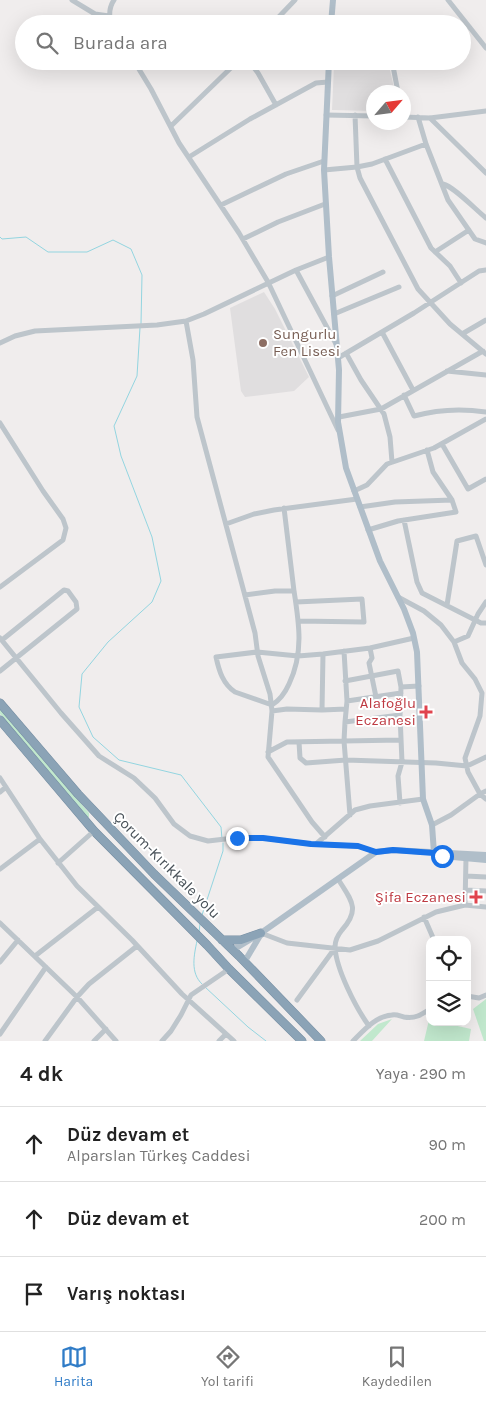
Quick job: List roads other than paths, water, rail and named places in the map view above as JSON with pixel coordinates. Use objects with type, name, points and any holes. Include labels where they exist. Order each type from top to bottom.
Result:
[{"type":"highway","name":"Çorum-Kırıkkale yolu","points":[[0,703],[78,794],[184,904],[233,950],[321,1041]]},
{"type":"highway","name":"Çorum-Kırıkkale yolu","points":[[0,720],[94,831],[302,1041]]},
{"type":"highway","points":[[219,938],[241,940],[261,933]]},
{"type":"highway","points":[[222,962],[233,950]]},
{"type":"highway","points":[[231,971],[239,970],[245,962]]},
{"type":"main road","points":[[332,15],[333,0]]},
{"type":"main road","points":[[329,70],[324,170],[338,358],[339,416],[346,468],[368,530],[388,580],[404,609],[414,638],[417,652],[419,686],[420,763],[423,798],[438,852],[442,856],[486,860]]},
{"type":"main road","points":[[233,950],[261,933],[376,852],[393,850],[486,855]]},
{"type":"main road","points":[[245,962],[261,933]]},
{"type":"street","points":[[72,0],[95,14],[102,15]]},
{"type":"street","points":[[109,15],[114,0]]},
{"type":"street","points":[[281,15],[295,0]]},
{"type":"street","points":[[448,0],[460,15]]},
{"type":"street","points":[[471,29],[486,48]]},
{"type":"street","points":[[139,70],[170,126],[243,239],[268,282],[341,438]]},
{"type":"street","points":[[170,126],[229,70]]},
{"type":"street","points":[[256,70],[276,105]]},
{"type":"street","points":[[394,70],[397,85]]},
{"type":"street","points":[[189,157],[250,119],[316,84],[328,82]]},
{"type":"street","points":[[411,117],[430,118],[486,112]]},
{"type":"street","points":[[326,115],[366,116]]},
{"type":"street","points":[[339,416],[381,408],[446,371],[484,353],[450,324],[418,289],[360,178],[357,167],[355,115]]},
{"type":"street","points":[[418,117],[426,144],[448,200],[475,239],[486,243]]},
{"type":"street","points":[[430,118],[486,173]]},
{"type":"street","points":[[324,170],[357,167],[426,144]]},
{"type":"street","points":[[384,159],[426,239],[435,252],[450,266],[461,283]]},
{"type":"street","points":[[221,205],[286,174],[324,161]]},
{"type":"street","points":[[443,184],[453,189],[486,218]]},
{"type":"street","points":[[243,239],[278,222],[326,204]]},
{"type":"street","points":[[435,252],[468,230]]},
{"type":"street","points":[[0,343],[15,336],[35,331],[157,325],[186,321],[268,282],[329,257]]},
{"type":"street","points":[[296,270],[337,345]]},
{"type":"street","points":[[338,358],[479,272],[486,270]]},
{"type":"street","points":[[332,296],[383,272]]},
{"type":"street","points":[[334,314],[399,287]]},
{"type":"street","points":[[462,334],[486,320]]},
{"type":"street","points":[[186,321],[193,360],[197,417],[255,633],[257,652],[270,694],[272,708],[268,752],[270,761],[312,822],[325,837]]},
{"type":"street","points":[[382,332],[413,390]]},
{"type":"street","points":[[346,353],[361,380],[381,408],[387,422],[392,462]]},
{"type":"street","points":[[446,371],[486,375]]},
{"type":"street","points":[[404,395],[414,416],[437,410],[455,409],[486,412]]},
{"type":"street","points":[[354,491],[368,485],[378,472],[392,462],[442,444],[486,419]]},
{"type":"street","points":[[0,423],[63,519],[66,531],[63,540],[0,587]]},
{"type":"street","points":[[442,444],[468,489],[486,479]]},
{"type":"street","points":[[368,530],[404,520],[456,512],[452,500],[435,476],[427,450]]},
{"type":"street","points":[[226,524],[254,514],[284,508],[357,499]]},
{"type":"street","points":[[360,507],[395,502],[452,500]]},
{"type":"street","points":[[272,708],[284,694],[295,671],[298,656],[299,621],[284,508]]},
{"type":"street","points":[[404,520],[417,582],[422,593],[481,623],[486,623]]},
{"type":"street","points":[[447,605],[457,541],[476,536],[486,565]]},
{"type":"street","points":[[0,671],[16,658],[77,609],[76,602],[68,591],[62,591],[1,639],[16,658],[61,713],[99,756],[134,778],[155,798],[174,824],[198,840],[263,838],[316,844],[358,846],[376,852]]},
{"type":"street","points":[[245,595],[275,591],[294,591]]},
{"type":"street","points":[[397,597],[424,611],[441,625],[454,642],[462,663],[483,690],[483,717],[465,758],[468,772],[486,799]]},
{"type":"street","points":[[296,602],[362,599],[364,622],[299,621]]},
{"type":"street","points":[[454,642],[468,636],[486,602]]},
{"type":"street","points":[[346,709],[272,708],[230,689],[218,667],[216,657],[257,652],[298,656],[323,654],[370,648],[414,638]]},
{"type":"street","points":[[370,648],[372,658],[369,663],[376,697]]},
{"type":"street","points":[[344,651],[347,701],[344,741],[350,814]]},
{"type":"street","points":[[322,710],[323,654]]},
{"type":"street","points":[[345,681],[398,671],[401,690],[400,740],[402,762],[398,776],[400,803]]},
{"type":"street","points":[[347,701],[376,697],[419,686]]},
{"type":"street","points":[[345,722],[400,715]]},
{"type":"street","points":[[268,752],[284,743],[400,740]]},
{"type":"street","points":[[299,742],[300,758],[304,763],[346,760],[467,766],[486,757]]},
{"type":"street","points":[[0,778],[40,840],[77,886],[234,1041]]},
{"type":"street","points":[[0,792],[6,787]]},
{"type":"street","points":[[432,828],[483,793]]},
{"type":"street","points":[[316,844],[355,810],[423,798]]},
{"type":"street","points":[[58,862],[94,831]]},
{"type":"street","points":[[0,869],[40,840]]},
{"type":"street","points":[[466,858],[466,905]]},
{"type":"street","points":[[466,876],[486,877]]},
{"type":"street","points":[[338,879],[351,901],[352,912],[350,921],[336,937],[335,948],[351,996],[368,1026]]},
{"type":"street","points":[[466,890],[486,892]]},
{"type":"street","points":[[261,933],[287,943],[350,950],[370,945],[436,912],[466,905],[486,907]]},
{"type":"street","points":[[35,956],[98,907]]},
{"type":"street","points":[[424,917],[432,936]]},
{"type":"street","points":[[0,923],[77,998],[116,1041]]},
{"type":"street","points":[[0,962],[18,940]]},
{"type":"street","points":[[45,1041],[89,984],[137,946]]},
{"type":"street","points":[[297,1000],[335,948]]},
{"type":"street","points":[[0,1034],[46,967]]},
{"type":"street","points":[[162,1041],[171,1031],[190,997],[212,981],[231,971]]},
{"type":"street","points":[[471,997],[479,998],[486,995]]},
{"type":"street","points":[[353,1041],[375,1021],[390,1015],[412,1018],[426,1011]]},
{"type":"street","points":[[94,1041],[106,1029]]},
{"type":"street","points":[[220,1041],[226,1034]]},
{"type":"waterway","points":[[0,237],[2,239],[26,237],[48,252],[87,252],[113,240],[131,249],[142,275],[141,324]]},
{"type":"waterway","points":[[140,328],[137,376],[114,426],[121,456],[152,537],[161,581],[152,602],[108,642],[82,674],[79,707],[93,737],[119,760],[181,775],[221,827],[222,839]]},
{"type":"waterway","points":[[202,915],[223,851],[223,843]]},
{"type":"waterway","points":[[199,932],[200,924]]},
{"type":"waterway","points":[[197,941],[194,969],[198,980],[202,984]]},
{"type":"waterway","points":[[205,987],[266,1041]]},
{"type":"place","name":"Sungurlu Fen Lisesi","points":[[263,343]]},
{"type":"place","name":"Alafoğlu Eczanesi","points":[[426,712]]},
{"type":"place","name":"Şifa Eczanesi","points":[[476,897]]}]
